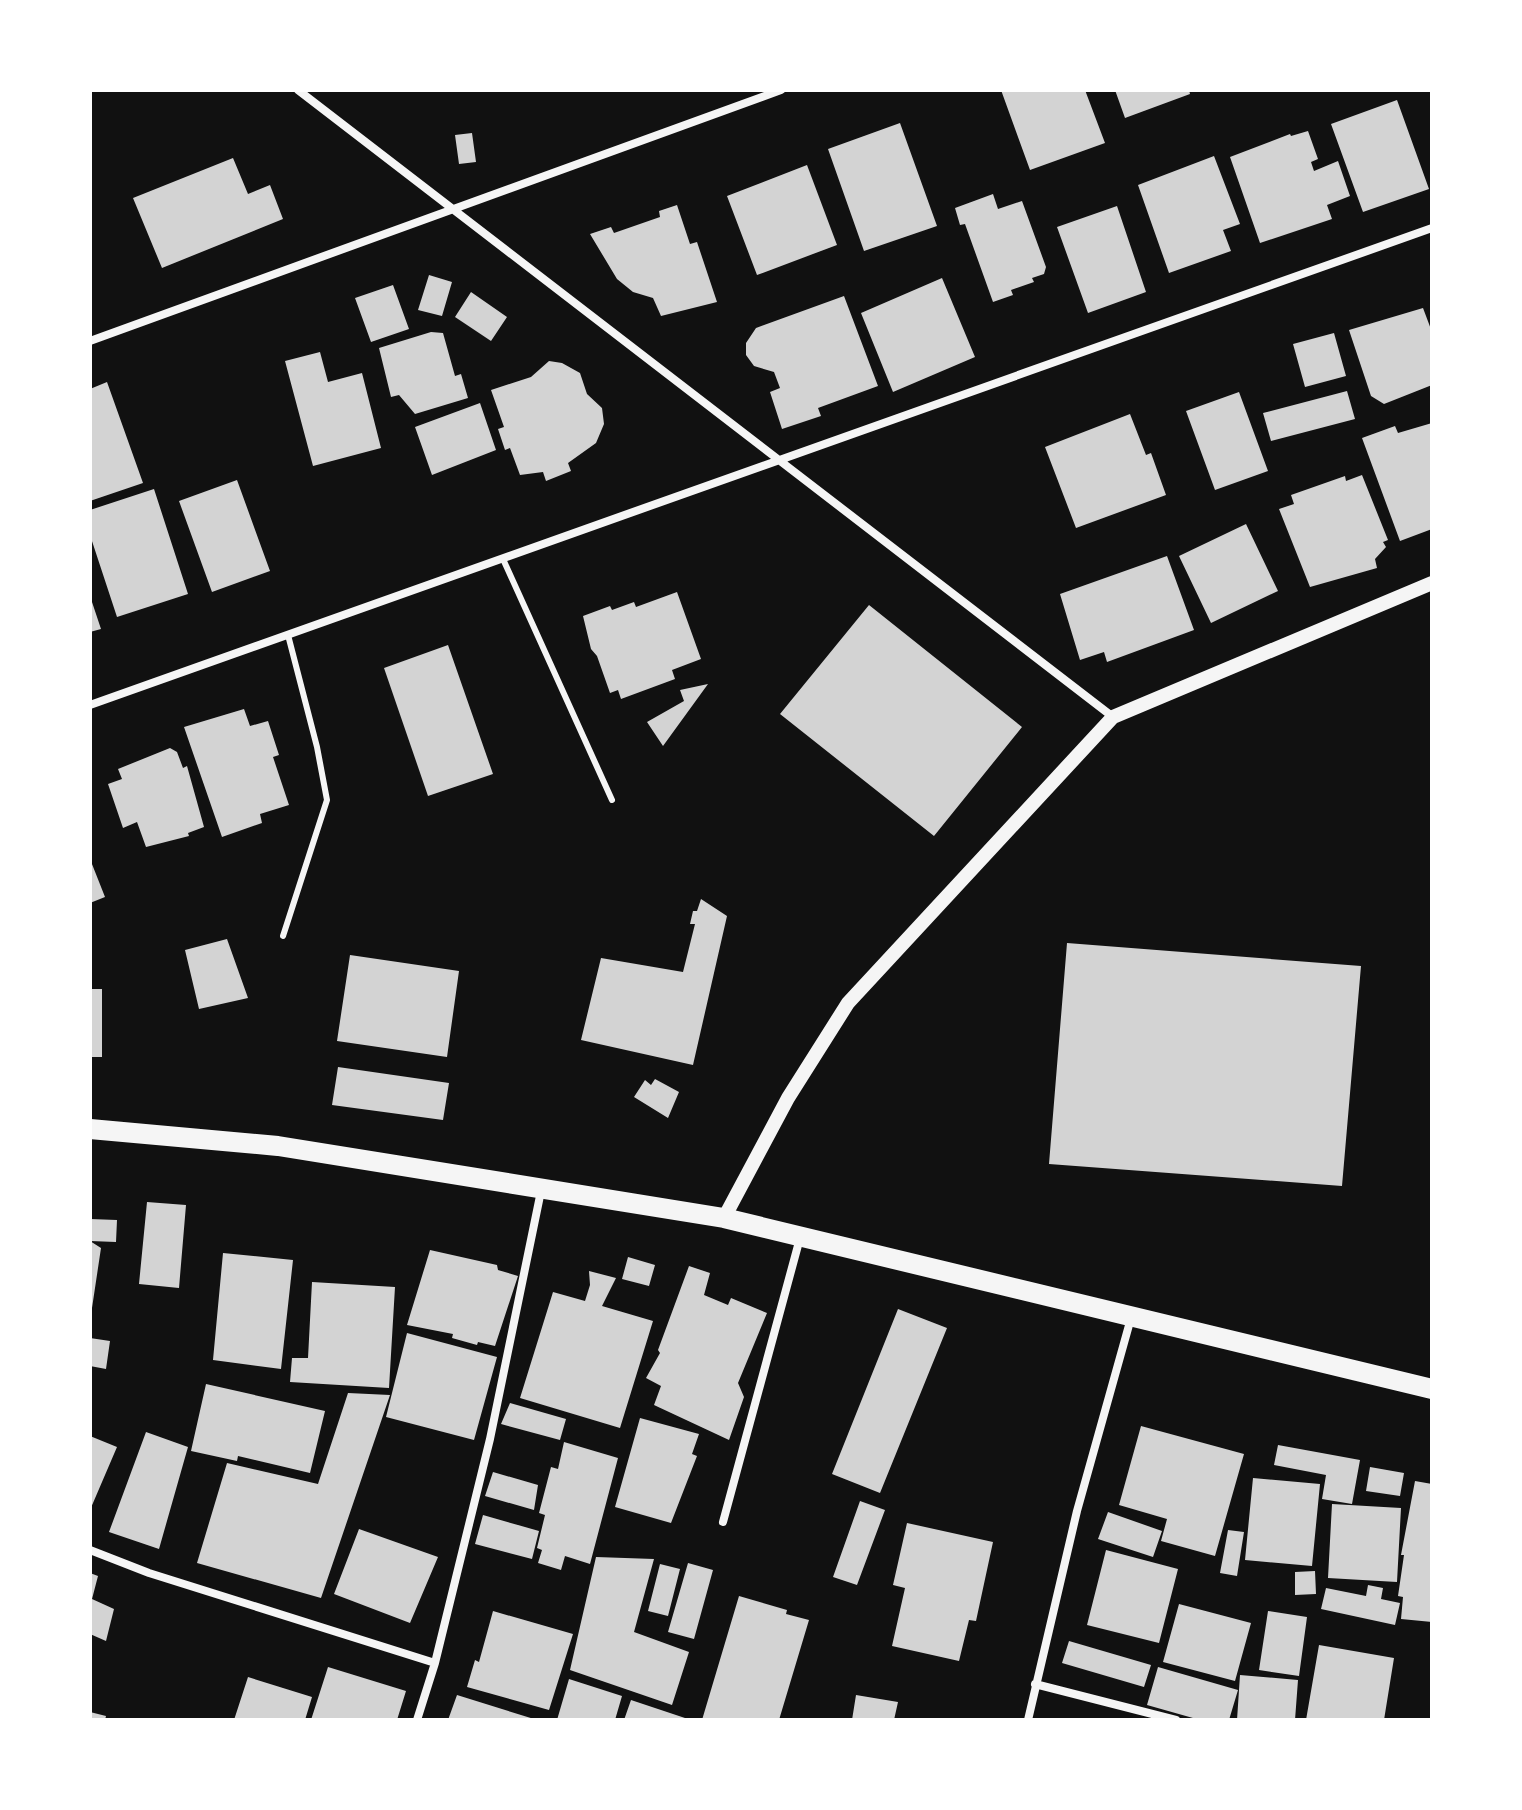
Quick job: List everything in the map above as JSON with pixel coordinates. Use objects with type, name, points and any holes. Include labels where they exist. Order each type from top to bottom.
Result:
[{"type":"main road","points":[[90,1129],[278,1146],[724,1218],[801,1234],[1432,1389]]},
{"type":"street","points":[[298,90],[1113,717]]},
{"type":"street","points":[[90,341],[781,90]]},
{"type":"street","points":[[90,705],[1432,228]]},
{"type":"street","points":[[724,1218],[788,1098],[848,1003],[1113,717],[1432,583]]},
{"type":"street","points":[[417,1720],[435,1663],[490,1439],[541,1190]]},
{"type":"street","points":[[723,1522],[801,1234]]},
{"type":"street","points":[[1028,1720],[1077,1511],[1131,1317]]},
{"type":"street","points":[[90,1550],[149,1573],[435,1663]]},
{"type":"street","points":[[1035,1684],[1176,1720]]},
{"type":"lane","points":[[503,559],[612,800]]},
{"type":"lane","points":[[283,936],[327,800],[317,747],[288,635]]},
{"type":"building","points":[[1001,90],[1085,90],[1105,143],[1030,170]]},
{"type":"building","points":[[1115,90],[1189,90],[1190,94],[1125,118]]},
{"type":"building","points":[[1397,100],[1429,189],[1363,212],[1331,124]]},
{"type":"building","points":[[900,123],[937,226],[864,251],[828,149]]},
{"type":"building","points":[[1308,131],[1318,159],[1311,162],[1314,171],[1338,161],[1350,196],[1327,205],[1332,219],[1260,243],[1230,157],[1290,134]]},
{"type":"building","points":[[472,133],[476,162],[459,164],[455,135]]},
{"type":"building","points":[[1214,156],[1240,224],[1223,230],[1231,251],[1169,273],[1138,185]]},
{"type":"building","points":[[233,158],[248,194],[270,185],[283,219],[162,268],[133,198]]},
{"type":"building","points":[[807,165],[837,245],[757,275],[727,196]]},
{"type":"building","points":[[993,194],[998,209],[1022,201],[1046,267],[1044,274],[1032,278],[1034,282],[1011,290],[1013,295],[993,302],[965,224],[960,225],[955,208]]},
{"type":"building","points":[[677,205],[690,244],[697,242],[717,302],[661,316],[653,298],[633,292],[617,279],[590,234],[611,227],[614,233],[660,217],[659,211]]},
{"type":"building","points":[[1117,206],[1146,292],[1088,313],[1057,227]]},
{"type":"building","points":[[429,275],[452,282],[442,316],[418,310]]},
{"type":"building","points":[[942,278],[975,357],[893,392],[861,313]]},
{"type":"building","points":[[393,285],[409,329],[371,342],[355,298]]},
{"type":"building","points":[[471,292],[507,317],[491,341],[455,317]]},
{"type":"building","points":[[844,296],[878,386],[818,408],[821,416],[782,429],[770,392],[780,388],[774,372],[754,366],[746,355],[746,343],[756,328]]},
{"type":"building","points":[[1423,308],[1432,332],[1432,385],[1384,404],[1371,396],[1349,330]]},
{"type":"building","points":[[431,332],[443,333],[455,376],[461,374],[468,398],[415,414],[399,395],[391,397],[379,348]]},
{"type":"building","points":[[1334,333],[1346,376],[1305,387],[1293,344]]},
{"type":"building","points":[[320,352],[328,382],[362,373],[381,448],[313,466],[285,361]]},
{"type":"building","points":[[549,361],[562,363],[580,373],[587,394],[602,408],[604,424],[596,443],[568,463],[571,471],[546,481],[543,472],[520,475],[510,448],[505,450],[498,429],[504,427],[491,390],[531,377]]},
{"type":"building","points":[[107,382],[143,483],[90,501],[90,389]]},
{"type":"building","points":[[1347,391],[1355,419],[1271,441],[1263,413]]},
{"type":"building","points":[[1239,392],[1268,471],[1215,490],[1186,411]]},
{"type":"building","points":[[480,403],[496,450],[432,475],[415,427]]},
{"type":"building","points":[[1130,414],[1146,455],[1151,453],[1166,495],[1076,528],[1045,447]]},
{"type":"building","points":[[1432,423],[1432,529],[1400,541],[1362,438],[1395,426],[1398,433]]},
{"type":"building","points":[[1362,475],[1388,540],[1383,542],[1386,547],[1375,559],[1377,568],[1310,587],[1279,509],[1294,504],[1291,495],[1345,476],[1346,481]]},
{"type":"building","points":[[237,480],[270,571],[212,592],[179,501]]},
{"type":"building","points":[[154,489],[188,594],[117,617],[90,535],[90,510]]},
{"type":"building","points":[[1246,524],[1278,591],[1211,623],[1179,556]]},
{"type":"building","points":[[1167,556],[1194,630],[1107,662],[1104,652],[1080,660],[1060,594]]},
{"type":"building","points":[[677,592],[701,659],[672,670],[675,679],[621,699],[618,690],[610,693],[597,656],[591,649],[583,616],[610,606],[612,610],[634,602],[636,607]]},
{"type":"building","points":[[90,596],[101,629],[90,632]]},
{"type":"building","points":[[869,605],[1022,727],[934,836],[780,714]]},
{"type":"building","points":[[448,645],[493,774],[428,796],[384,668]]},
{"type":"building","points":[[708,684],[663,746],[647,722],[684,701],[680,690]]},
{"type":"building","points":[[244,709],[250,726],[268,721],[279,755],[273,757],[289,805],[260,814],[262,823],[222,837],[184,727]]},
{"type":"building","points":[[170,748],[177,752],[183,768],[187,766],[204,827],[188,833],[189,836],[146,847],[137,822],[123,828],[108,784],[122,779],[118,769]]},
{"type":"building","points":[[90,859],[105,897],[90,903]]},
{"type":"building","points":[[701,899],[727,916],[693,1065],[581,1040],[601,958],[683,972],[695,924],[690,924],[693,911],[697,911]]},
{"type":"building","points":[[227,939],[248,998],[199,1009],[185,950]]},
{"type":"building","points":[[1067,943],[1361,966],[1342,1186],[1049,1164]]},
{"type":"building","points":[[350,955],[459,971],[447,1057],[337,1041]]},
{"type":"building","points":[[90,989],[102,989],[102,1057],[90,1057]]},
{"type":"building","points":[[338,1067],[449,1083],[443,1120],[332,1105]]},
{"type":"building","points":[[655,1079],[679,1092],[668,1118],[634,1097],[645,1080],[651,1085]]},
{"type":"building","points":[[147,1202],[186,1205],[179,1288],[139,1284]]},
{"type":"building","points":[[90,1219],[117,1220],[116,1242],[90,1241]]},
{"type":"building","points":[[90,1241],[101,1248],[92,1308],[90,1308]]},
{"type":"building","points":[[430,1250],[497,1265],[498,1270],[518,1276],[495,1346],[478,1342],[477,1345],[452,1338],[453,1334],[407,1325]]},
{"type":"building","points":[[223,1253],[293,1260],[281,1369],[213,1360]]},
{"type":"building","points":[[628,1257],[655,1265],[649,1286],[622,1279]]},
{"type":"building","points":[[689,1266],[710,1273],[704,1295],[728,1305],[731,1298],[767,1313],[738,1383],[744,1397],[729,1440],[654,1405],[661,1386],[646,1378],[660,1353],[658,1350]]},
{"type":"building","points":[[589,1271],[616,1278],[602,1306],[653,1321],[620,1428],[520,1398],[553,1292],[585,1301],[590,1285]]},
{"type":"building","points":[[312,1282],[395,1287],[389,1388],[290,1382],[292,1358],[308,1358]]},
{"type":"building","points":[[898,1309],[947,1328],[880,1493],[832,1474]]},
{"type":"building","points":[[407,1333],[497,1357],[474,1440],[386,1417]]},
{"type":"building","points":[[90,1338],[110,1341],[106,1369],[90,1366]]},
{"type":"building","points":[[206,1384],[325,1411],[310,1473],[238,1456],[237,1461],[191,1451]]},
{"type":"building","points":[[348,1393],[390,1395],[321,1598],[197,1563],[227,1463],[318,1484]]},
{"type":"building","points":[[510,1403],[566,1419],[560,1440],[501,1424]]},
{"type":"building","points":[[640,1418],[699,1434],[692,1454],[697,1456],[671,1523],[615,1507]]},
{"type":"building","points":[[1141,1426],[1244,1454],[1215,1556],[1161,1541],[1167,1519],[1119,1505]]},
{"type":"building","points":[[146,1432],[188,1447],[159,1549],[109,1532]]},
{"type":"building","points":[[90,1436],[117,1447],[90,1510]]},
{"type":"building","points":[[564,1442],[618,1458],[590,1564],[565,1556],[561,1570],[538,1563],[542,1550],[537,1548],[545,1515],[539,1513],[551,1467],[558,1469]]},
{"type":"building","points":[[1278,1445],[1360,1460],[1352,1504],[1322,1499],[1326,1475],[1274,1465]]},
{"type":"building","points":[[1370,1467],[1404,1473],[1400,1496],[1366,1491]]},
{"type":"building","points":[[493,1472],[538,1485],[534,1510],[485,1496]]},
{"type":"building","points":[[1253,1478],[1320,1484],[1312,1566],[1245,1560]]},
{"type":"building","points":[[1415,1481],[1432,1484],[1432,1622],[1401,1619],[1403,1597],[1398,1596],[1404,1555],[1401,1555]]},
{"type":"building","points":[[860,1501],[885,1510],[857,1585],[833,1577]]},
{"type":"building","points":[[1332,1504],[1401,1508],[1397,1582],[1328,1578]]},
{"type":"building","points":[[1108,1512],[1162,1531],[1153,1557],[1098,1539]]},
{"type":"building","points":[[483,1515],[539,1531],[532,1559],[475,1544]]},
{"type":"building","points":[[907,1523],[993,1542],[976,1621],[969,1620],[959,1661],[892,1646],[905,1588],[893,1585]]},
{"type":"building","points":[[359,1529],[438,1557],[410,1623],[334,1594]]},
{"type":"building","points":[[1228,1530],[1244,1532],[1237,1576],[1220,1573]]},
{"type":"building","points":[[1106,1550],[1178,1569],[1159,1643],[1087,1625]]},
{"type":"building","points":[[596,1557],[654,1559],[634,1632],[689,1652],[672,1705],[570,1670]]},
{"type":"building","points":[[688,1563],[713,1570],[694,1639],[668,1632]]},
{"type":"building","points":[[660,1564],[680,1569],[668,1616],[648,1611]]},
{"type":"building","points":[[1315,1571],[1316,1594],[1295,1595],[1295,1572]]},
{"type":"building","points":[[90,1573],[98,1576],[92,1599],[114,1609],[106,1641],[90,1634]]},
{"type":"building","points":[[1368,1585],[1383,1588],[1381,1599],[1400,1603],[1395,1625],[1321,1609],[1326,1588],[1366,1596]]},
{"type":"building","points":[[739,1596],[809,1620],[779,1720],[702,1720]]},
{"type":"building","points":[[1179,1604],[1251,1623],[1235,1681],[1163,1662]]},
{"type":"building","points":[[493,1611],[573,1634],[549,1710],[467,1687],[475,1660],[479,1662]]},
{"type":"building","points":[[1268,1611],[1307,1617],[1299,1676],[1259,1670]]},
{"type":"building","points":[[1069,1641],[1151,1665],[1144,1687],[1062,1663]]},
{"type":"building","points":[[1319,1645],[1394,1658],[1384,1720],[1306,1720]]},
{"type":"building","points":[[328,1667],[406,1691],[397,1720],[311,1720]]},
{"type":"building","points":[[1158,1667],[1238,1690],[1229,1720],[1200,1720],[1147,1705]]},
{"type":"building","points":[[1240,1675],[1298,1680],[1295,1720],[1237,1720]]},
{"type":"building","points":[[248,1677],[312,1697],[305,1720],[234,1720]]},
{"type":"building","points":[[569,1679],[622,1696],[615,1720],[557,1720]]},
{"type":"building","points":[[457,1695],[534,1719],[534,1720],[448,1720]]},
{"type":"building","points":[[856,1695],[898,1702],[894,1720],[852,1720]]},
{"type":"building","points":[[631,1700],[688,1719],[624,1720]]},
{"type":"building","points":[[90,1712],[106,1716],[105,1720],[90,1720]]}]
